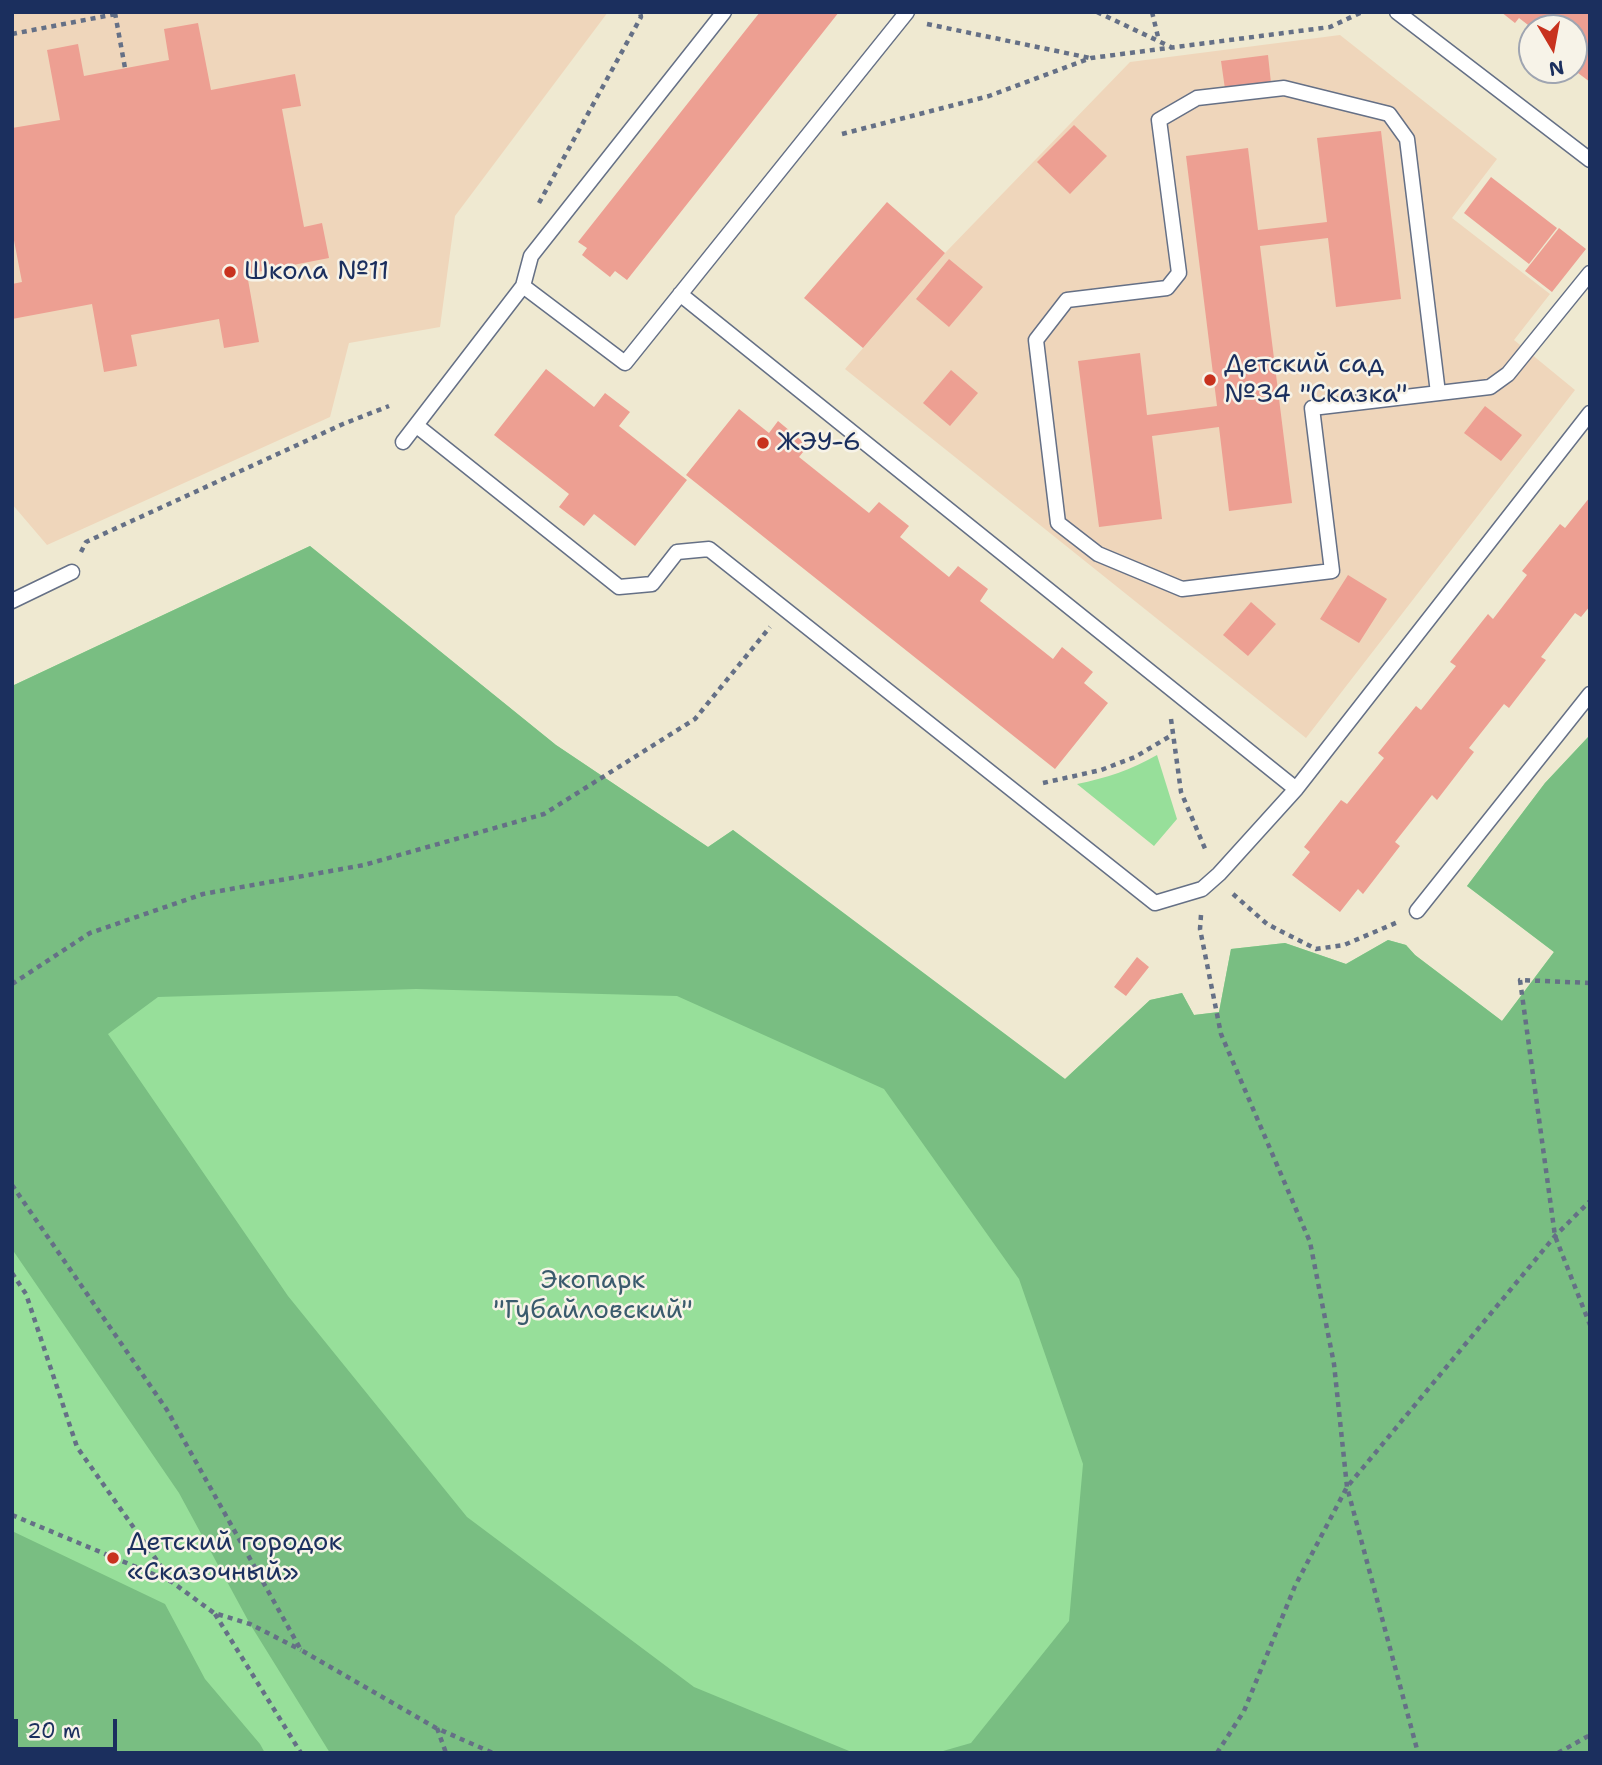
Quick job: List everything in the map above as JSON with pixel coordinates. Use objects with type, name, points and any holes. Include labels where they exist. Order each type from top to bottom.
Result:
[{"type":"lane","points":[[403,442],[523,286],[531,256],[724,12]]},
{"type":"lane","points":[[1398,12],[1590,160]]},
{"type":"lane","points":[[523,286],[625,363],[904,15]]},
{"type":"lane","points":[[1438,393],[1407,139],[1388,114],[1284,88],[1197,98],[1159,120],[1179,273],[1167,288],[1067,300],[1035,340],[1058,523],[1098,554],[1182,589],[1332,571],[1312,408],[1490,387],[1508,374],[1590,273]]},
{"type":"lane","points":[[681,294],[1296,789]]},
{"type":"lane","points":[[417,426],[619,587],[652,584],[677,552],[709,548],[1155,903],[1202,889],[1219,874],[1296,789],[1590,413]]},
{"type":"lane","points":[[12,601],[72,572]]},
{"type":"lane","points":[[1417,911],[1590,694]]},
{"type":"path","points":[[535,212],[641,17],[640,12]]},
{"type":"path","points":[[1097,12],[1171,48]]},
{"type":"path","points":[[1152,12],[1159,42]]},
{"type":"path","points":[[841,134],[989,96],[1091,58],[1330,27],[1362,12]]},
{"type":"path","points":[[12,34],[115,13],[125,68]]},
{"type":"path","points":[[904,15],[1091,58]]},
{"type":"path","points":[[72,572],[86,541],[343,424],[389,406]]},
{"type":"path","points":[[12,984],[90,933],[203,894],[363,866],[544,814],[695,719],[785,609]]},
{"type":"path","points":[[1012,789],[1101,770],[1135,757],[1172,735]]},
{"type":"path","points":[[1202,889],[1200,929],[1221,1034],[1310,1242],[1334,1364],[1347,1487],[1418,1753]]},
{"type":"path","points":[[1590,983],[1520,980],[1555,1237],[1590,1325]]},
{"type":"path","points":[[12,1185],[167,1410],[301,1650]]},
{"type":"path","points":[[1217,1753],[1244,1711],[1295,1586],[1347,1487],[1555,1237],[1590,1201]]},
{"type":"path","points":[[12,1273],[26,1294],[77,1447],[173,1581]]},
{"type":"path","points":[[12,1515],[173,1581],[214,1613],[301,1753]]},
{"type":"path","points":[[214,1613],[250,1624],[301,1650],[436,1728],[493,1753]]},
{"type":"path","points":[[436,1728],[446,1753]]},
{"type":"path","points":[[1558,1753],[1590,1735]]},
{"type":"shaded area","name":"Школа №11","points":[[12,12],[608,12],[455,216],[440,327],[349,343],[330,417],[47,545],[12,504]]},
{"type":"shaded area","name":"Детский сад №34 \"Сказка\"","points":[[1340,35],[1497,159],[1452,218],[1550,294],[1514,340],[1575,390],[1306,738],[845,369],[945,253],[1130,62]]},
{"type":"green space","name":"Экопарк \"Губайловский\"","points":[[310,546],[556,745],[708,847],[733,830],[1065,1079],[1150,1000],[1182,993],[1194,1015],[1219,1012],[1231,949],[1285,943],[1346,964],[1388,940],[1406,945],[1415,955],[1502,1021],[1554,952],[1467,886],[1545,783],[1590,735],[1590,1753],[12,1753],[12,686]]},
{"type":"green space","name":"Экопарк \"Губайловский\"","points":[[310,546],[556,745],[708,847],[733,830],[1065,1079],[1150,1000],[1182,993],[1194,1015],[1219,1012],[1231,949],[1285,943],[1346,964],[1388,940],[1406,945],[1415,955],[1502,1021],[1554,952],[1467,886],[1545,783],[1590,735],[1590,1753],[936,1753],[971,1743],[1069,1621],[1083,1464],[1019,1279],[884,1089],[677,996],[416,989],[158,997],[108,1034],[288,1296],[467,1517],[694,1687],[854,1753],[330,1753],[250,1624],[179,1493],[12,1249],[12,686]]},
{"type":"green space","points":[[1157,755],[1177,819],[1154,846],[1077,784],[1118,773]]},
{"type":"green space","points":[[12,1531],[165,1604],[205,1679],[265,1753],[12,1753]]},
{"type":"building","points":[[760,12],[839,12],[627,280],[615,271],[610,277],[582,255],[587,248],[578,242]]},
{"type":"building","points":[[1501,12],[1590,12],[1590,82],[1588,14],[1518,14],[1515,23]]},
{"type":"building","points":[[198,23],[211,90],[295,74],[301,106],[282,109],[304,227],[322,223],[329,258],[247,274],[259,342],[224,348],[219,319],[131,335],[137,366],[104,372],[92,304],[12,319],[12,284],[22,282],[12,230],[12,128],[60,120],[47,50],[78,44],[84,76],[169,60],[164,29]]},
{"type":"building","points":[[1268,55],[1271,83],[1225,89],[1221,61]]},
{"type":"building","points":[[1074,125],[1107,156],[1070,194],[1037,162]]},
{"type":"building","points":[[1381,131],[1401,299],[1336,307],[1328,238],[1260,246],[1292,503],[1229,511],[1219,427],[1152,436],[1162,519],[1099,527],[1078,361],[1140,353],[1147,415],[1217,406],[1186,156],[1248,148],[1258,230],[1327,222],[1317,138]]},
{"type":"building","points":[[1491,177],[1557,228],[1529,264],[1464,213]]},
{"type":"building","points":[[887,202],[945,253],[863,348],[804,298]]},
{"type":"building","points":[[1559,228],[1586,249],[1552,292],[1525,271]]},
{"type":"building","points":[[949,259],[983,287],[949,327],[916,299]]},
{"type":"building","points":[[546,369],[594,407],[605,393],[630,412],[619,426],[687,480],[635,546],[594,514],[584,526],[559,507],[569,494],[494,435]]},
{"type":"building","points":[[951,370],[978,393],[950,426],[923,403]]},
{"type":"building","points":[[1485,406],[1522,435],[1501,461],[1464,433]]},
{"type":"building","points":[[739,409],[769,433],[778,421],[808,446],[799,457],[869,513],[879,502],[909,526],[900,537],[949,577],[958,566],[988,589],[980,601],[1053,659],[1062,647],[1093,672],[1084,683],[1108,703],[1055,769],[686,475]]},
{"type":"building","points":[[1590,497],[1590,606],[1581,617],[1575,613],[1541,657],[1546,660],[1509,708],[1504,704],[1469,748],[1474,752],[1437,800],[1432,795],[1395,842],[1400,846],[1363,894],[1358,889],[1340,912],[1292,875],[1310,852],[1304,847],[1341,800],[1347,804],[1384,758],[1378,753],[1416,706],[1421,710],[1456,666],[1450,662],[1488,614],[1493,619],[1527,575],[1522,571],[1560,524],[1565,528]]},
{"type":"building","points":[[1348,575],[1387,599],[1359,643],[1320,619]]},
{"type":"building","points":[[1251,602],[1276,624],[1248,656],[1223,635]]},
{"type":"building","points":[[1137,957],[1149,967],[1126,996],[1114,987]]},
{"type":"place","name":"Школа №11","points":[[230,272]]},
{"type":"place","name":"Детский сад №34 \"Сказка\"","points":[[1210,380]]},
{"type":"place","name":"ЖЭУ-6","points":[[763,443]]},
{"type":"place","name":"Детский городок «Сказочный»","points":[[113,1558]]}]
